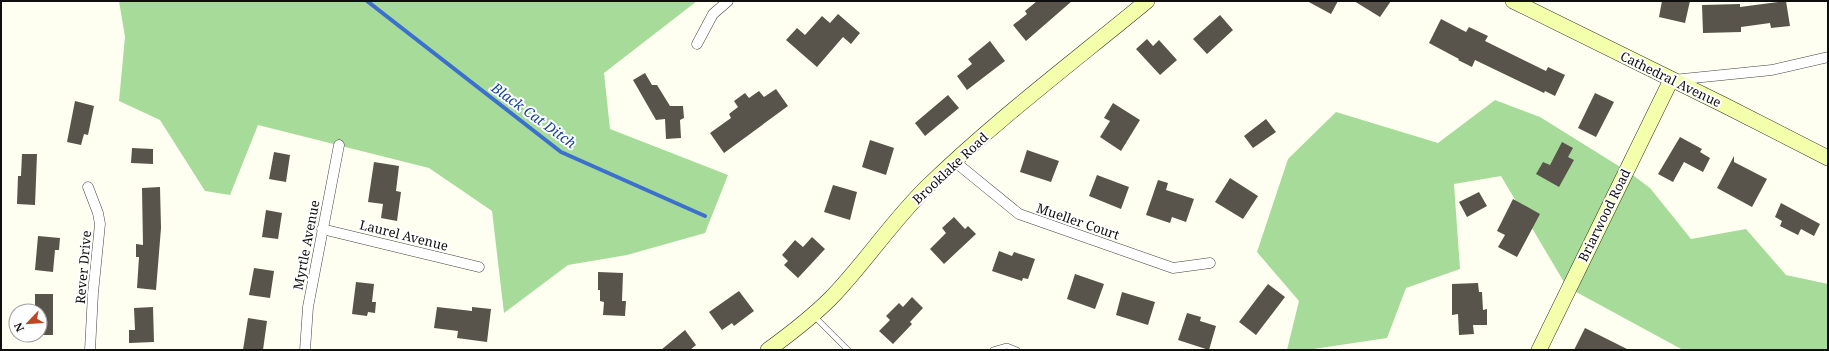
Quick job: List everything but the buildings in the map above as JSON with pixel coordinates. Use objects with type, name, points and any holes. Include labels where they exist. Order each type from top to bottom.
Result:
[{"type":"street","points":[[697,44],[713,14],[728,1]]},
{"type":"street","name":"Brooklake Road","points":[[768,350],[802,325],[850,277],[916,198],[954,161],[1147,1]]},
{"type":"street","name":"Cathedral Avenue","points":[[1513,1],[1828,158]]},
{"type":"street","points":[[1671,80],[1772,70],[1828,57]]},
{"type":"street","name":"Briarwood Road","points":[[1538,350],[1671,80]]},
{"type":"street","name":"Myrtle Avenue","points":[[305,350],[308,307],[339,146]]},
{"type":"street","name":"Mueller Court","points":[[954,161],[1019,214],[1173,268],[1210,263]]},
{"type":"street","name":"Rever Drive","points":[[88,187],[98,212],[100,224],[93,292],[90,350]]},
{"type":"street","name":"Laurel Avenue","points":[[322,229],[479,267]]},
{"type":"lane","points":[[813,314],[848,350]]},
{"type":"lane","points":[[993,350],[1007,346],[1012,350],[1017,350]]},
{"type":"green space","points":[[119,1],[697,1],[604,73],[610,129],[728,175],[705,233],[627,255],[568,265],[504,313],[492,211],[429,168],[258,125],[230,195],[205,191],[160,120],[119,101],[125,37]]},
{"type":"green space","points":[[1495,100],[1540,117],[1630,173],[1650,188],[1691,239],[1746,229],[1786,275],[1828,284],[1828,350],[1683,350],[1567,287],[1501,176],[1454,184],[1460,269],[1406,288],[1387,338],[1307,350],[1287,350],[1299,301],[1257,252],[1288,159],[1336,112],[1438,143]]},
{"type":"waterway","name":"Black Cat Ditch","points":[[367,1],[561,152],[705,216]]}]
